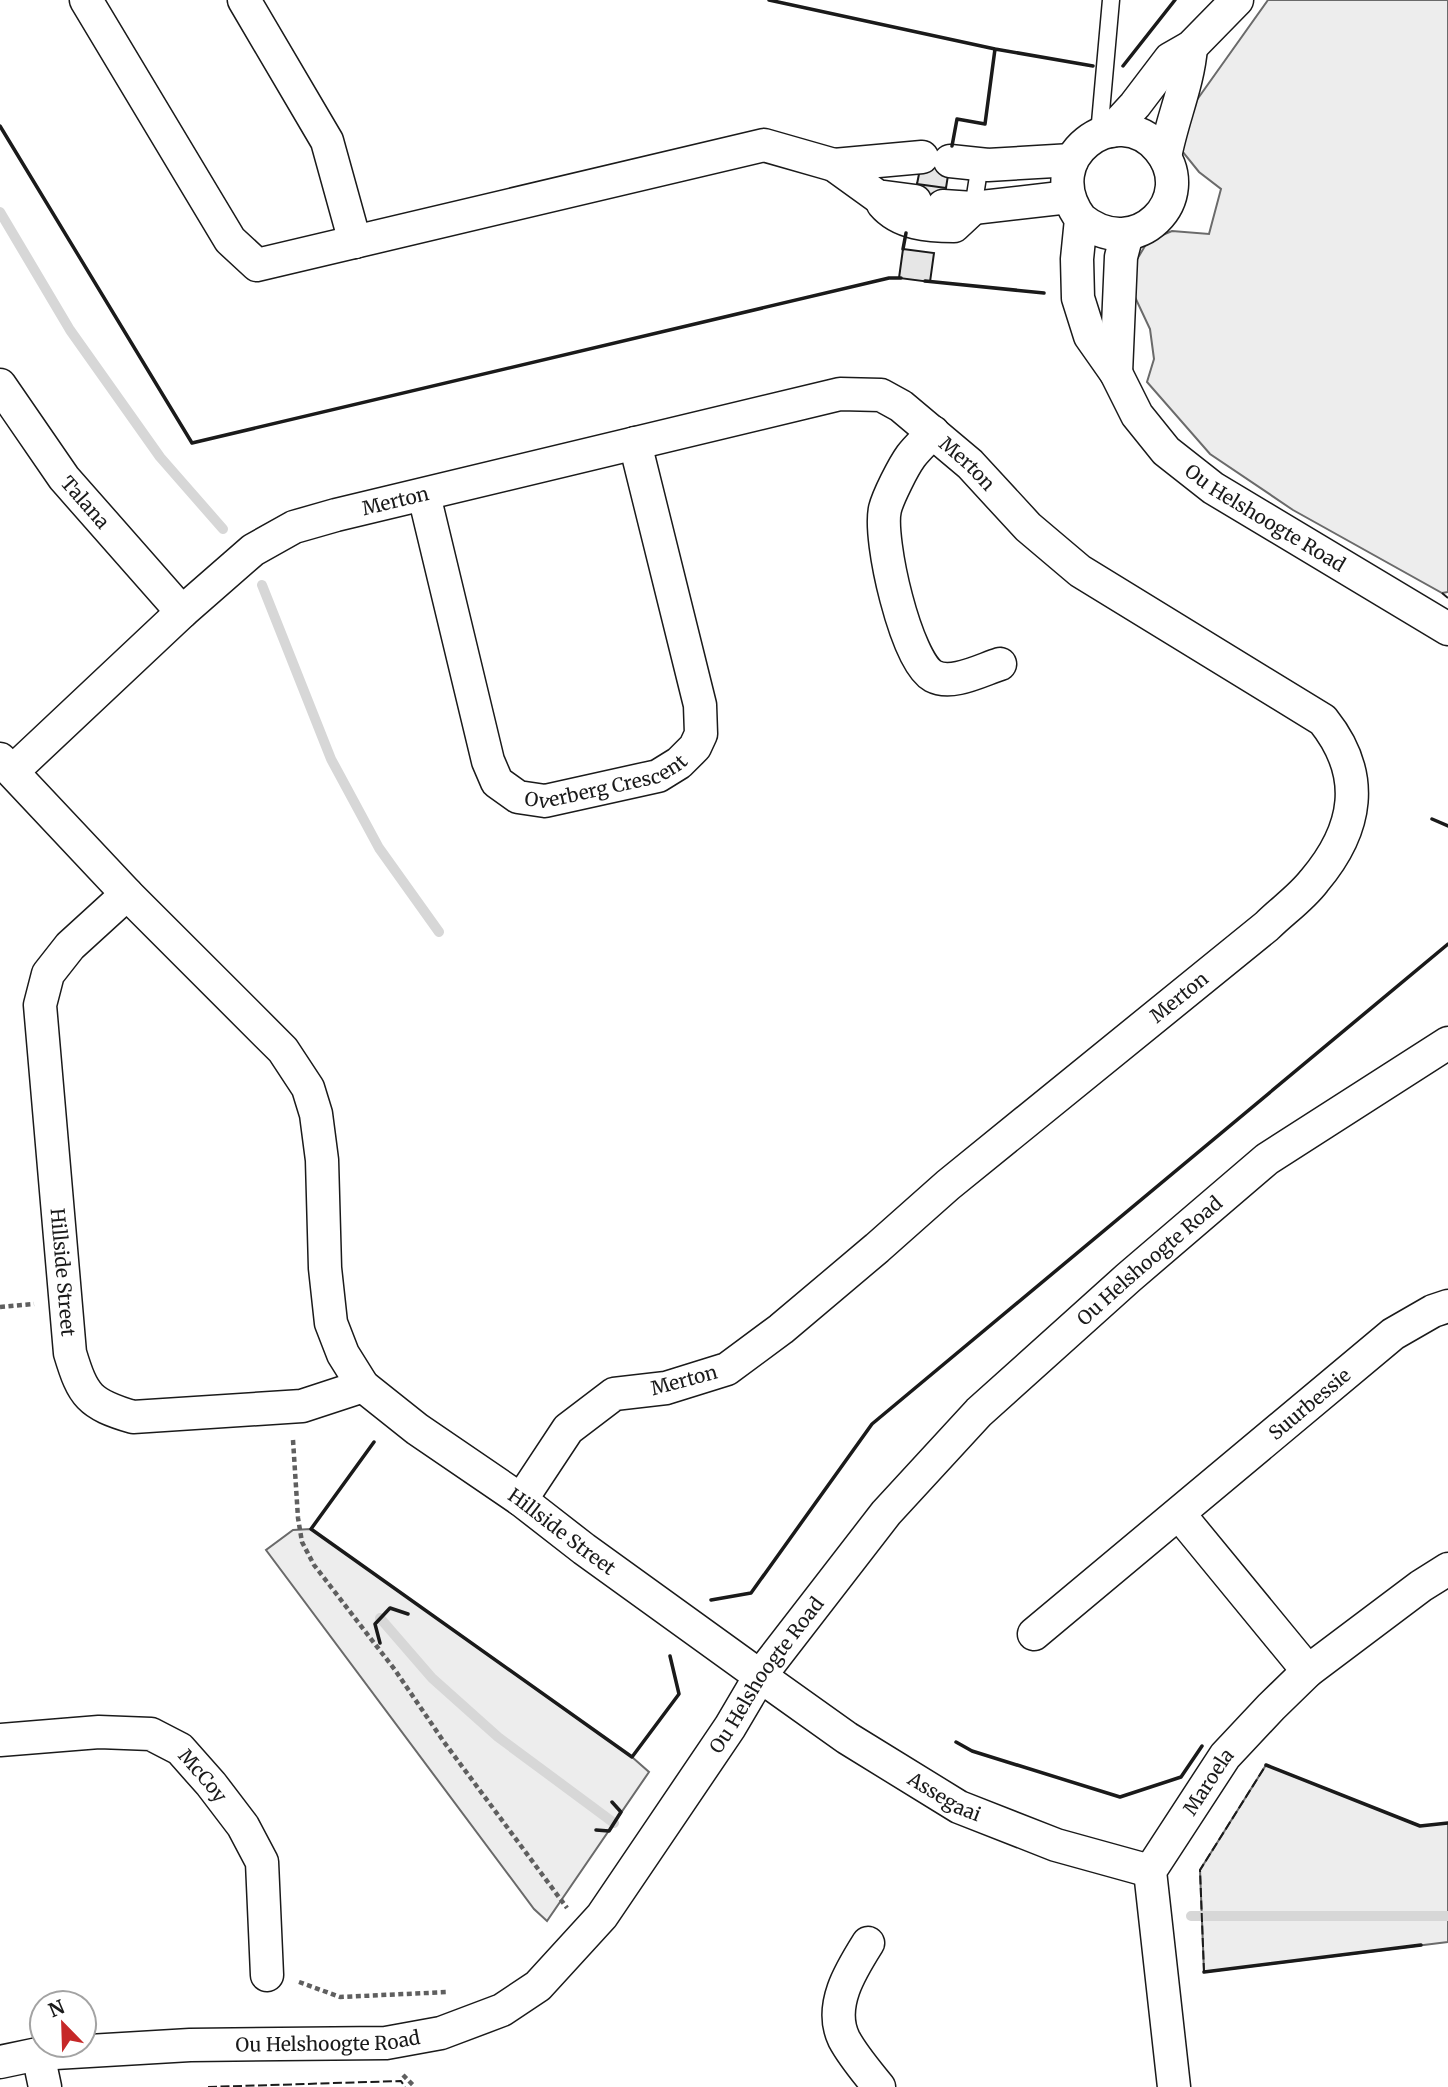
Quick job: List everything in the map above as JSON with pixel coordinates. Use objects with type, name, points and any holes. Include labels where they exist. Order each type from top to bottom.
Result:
[{"type":"street","points":[[86,0],[230,240],[257,265],[764,145],[834,165],[1072,160],[1079,149],[1105,133],[1135,105],[1170,59],[1191,47],[1237,0]]},
{"type":"street","points":[[256,4],[327,141],[355,242]]},
{"type":"street","points":[[877,196],[943,205],[1075,208],[1102,232],[1127,234],[1139,231],[1150,225],[1166,205],[1171,181],[1165,157],[1170,127],[1189,74],[1191,47]]},
{"type":"street","points":[[1105,133],[1136,133],[1147,139],[1165,157]]},
{"type":"street","name":"Ou Helshoogte Road","points":[[1072,160],[1067,184],[1075,208],[1078,298],[1090,336],[1116,373],[1137,415],[1166,451],[1213,488],[1448,629]]},
{"type":"street","points":[[834,165],[877,196],[892,215],[926,225],[954,226],[943,205]]},
{"type":"street","name":"Ou Helshoogte Road","points":[[1116,373],[1121,257],[1127,234]]},
{"type":"street","name":"Talana","points":[[0,385],[64,478],[182,612]]},
{"type":"street","name":"Merton","points":[[6,765],[253,550],[294,527],[840,394],[881,395],[901,406],[970,464],[1028,527],[1080,571],[1323,720],[1339,740],[1352,776],[1352,813],[1336,848],[1314,882],[1267,926],[948,1185],[780,1329],[727,1369],[666,1388],[614,1394],[568,1429],[521,1500]]},
{"type":"street","name":"Merton","points":[[933,432],[910,457],[885,509],[884,540],[905,628],[920,664],[933,676],[950,680],[1000,664]]},
{"type":"street","name":"Overberg Crescent","points":[[424,495],[488,761],[497,782],[518,797],[545,801],[658,776],[679,763],[695,747],[701,734],[700,705],[635,443]]},
{"type":"street","name":"Hillside Street","points":[[6,765],[127,894],[283,1050],[308,1088],[316,1114],[322,1160],[331,1323],[344,1354],[363,1386],[417,1429],[521,1500],[760,1676]]},
{"type":"street","name":"Hillside Street","points":[[127,894],[70,946],[48,974],[40,1005],[70,1353],[78,1382],[89,1398],[108,1410],[133,1417],[302,1406],[363,1386]]},
{"type":"street","name":"Ou Helshoogte Road","points":[[98,2050],[190,2045],[386,2043],[441,2033],[502,2010],[538,1986],[602,1916],[730,1727],[760,1676],[886,1513],[979,1412],[1128,1278],[1267,1159],[1448,1043]]},
{"type":"street","name":"Suurbessie","points":[[1034,1634],[1393,1334],[1433,1311],[1448,1306]]},
{"type":"street","points":[[1178,1514],[1308,1671]]},
{"type":"street","name":"Maroela","points":[[1150,1871],[1225,1756],[1271,1707],[1308,1671],[1420,1586],[1448,1569]]},
{"type":"street","name":"Assegaai","points":[[760,1676],[847,1738],[959,1807],[1056,1845],[1150,1871]]},
{"type":"street","name":"McCoy","points":[[0,1740],[99,1732],[151,1734],[180,1749],[243,1826],[262,1862],[267,1975]]},
{"type":"street","points":[[1150,1871],[1174,2087]]},
{"type":"street","points":[[868,1943],[849,1973],[838,2005],[843,2037],[879,2087]]},
{"type":"street","name":"Ou Helshoogte Road","points":[[0,2062],[28,2056]]},
{"type":"street","points":[[39,2059],[45,2087]]},
{"type":"lane","points":[[1105,133],[1111,0]]},
{"type":"lane","points":[[943,205],[951,161]]},
{"type":"path","points":[[289,1406],[298,1518],[302,1542],[314,1565],[395,1670],[444,1742],[568,1908]]},
{"type":"path","points":[[267,1975],[306,1984],[340,1997],[460,1992]]},
{"type":"shaded area","points":[[1268,0],[1448,0],[1448,592],[1442,593],[1293,510],[1210,454],[1147,382],[1154,359],[1150,329],[1134,295],[1133,266],[1148,241],[1172,231],[1209,234],[1221,189],[1199,172],[1182,151],[1184,118]]},
{"type":"shaded area","points":[[311,1529],[632,1757],[649,1772],[547,1921],[534,1909],[266,1550],[293,1530]]},
{"type":"shaded area","points":[[1266,1765],[1420,1826],[1448,1823],[1448,1942],[1204,1972],[1200,1870]]},
{"type":"building","points":[[921,164],[949,169],[946,188],[917,184]]},
{"type":"building","points":[[917,184],[946,188],[942,213],[914,208]]},
{"type":"building","points":[[903,249],[934,253],[930,282],[899,278]]},
{"type":"waterway","points":[[0,212],[70,330],[160,457],[223,529]]},
{"type":"waterway","points":[[262,585],[331,759],[379,848],[439,932]]},
{"type":"waterway","points":[[380,1618],[432,1678],[498,1737],[614,1823]]},
{"type":"waterway","points":[[1191,1916],[1448,1916]]},
{"type":"fence","points":[[1442,593],[1448,598]]},
{"type":"fence","points":[[1204,1972],[1200,1870],[1266,1765]]},
{"type":"fence","points":[[208,2087],[401,2081],[405,2087]]},
{"type":"wall","points":[[769,0],[995,49],[985,124],[957,119],[952,146]]},
{"type":"wall","points":[[1123,66],[1175,0]]},
{"type":"wall","points":[[995,49],[1093,66]]},
{"type":"wall","points":[[0,126],[192,443],[889,278],[901,278]]},
{"type":"wall","points":[[903,249],[906,233]]},
{"type":"wall","points":[[925,281],[1044,293]]},
{"type":"wall","points":[[1432,819],[1448,826]]},
{"type":"wall","points":[[711,1600],[751,1593],[872,1424],[1448,944]]},
{"type":"wall","points":[[374,1442],[311,1529],[632,1757],[679,1694],[670,1656]]},
{"type":"wall","points":[[380,1643],[375,1624],[390,1608],[408,1614]]},
{"type":"wall","points":[[956,1742],[972,1751],[1120,1797],[1181,1777],[1202,1746]]},
{"type":"wall","points":[[1266,1765],[1420,1826],[1448,1823]]},
{"type":"wall","points":[[596,1830],[609,1831],[621,1812],[612,1802]]},
{"type":"wall","points":[[1204,1972],[1421,1945]]}]
